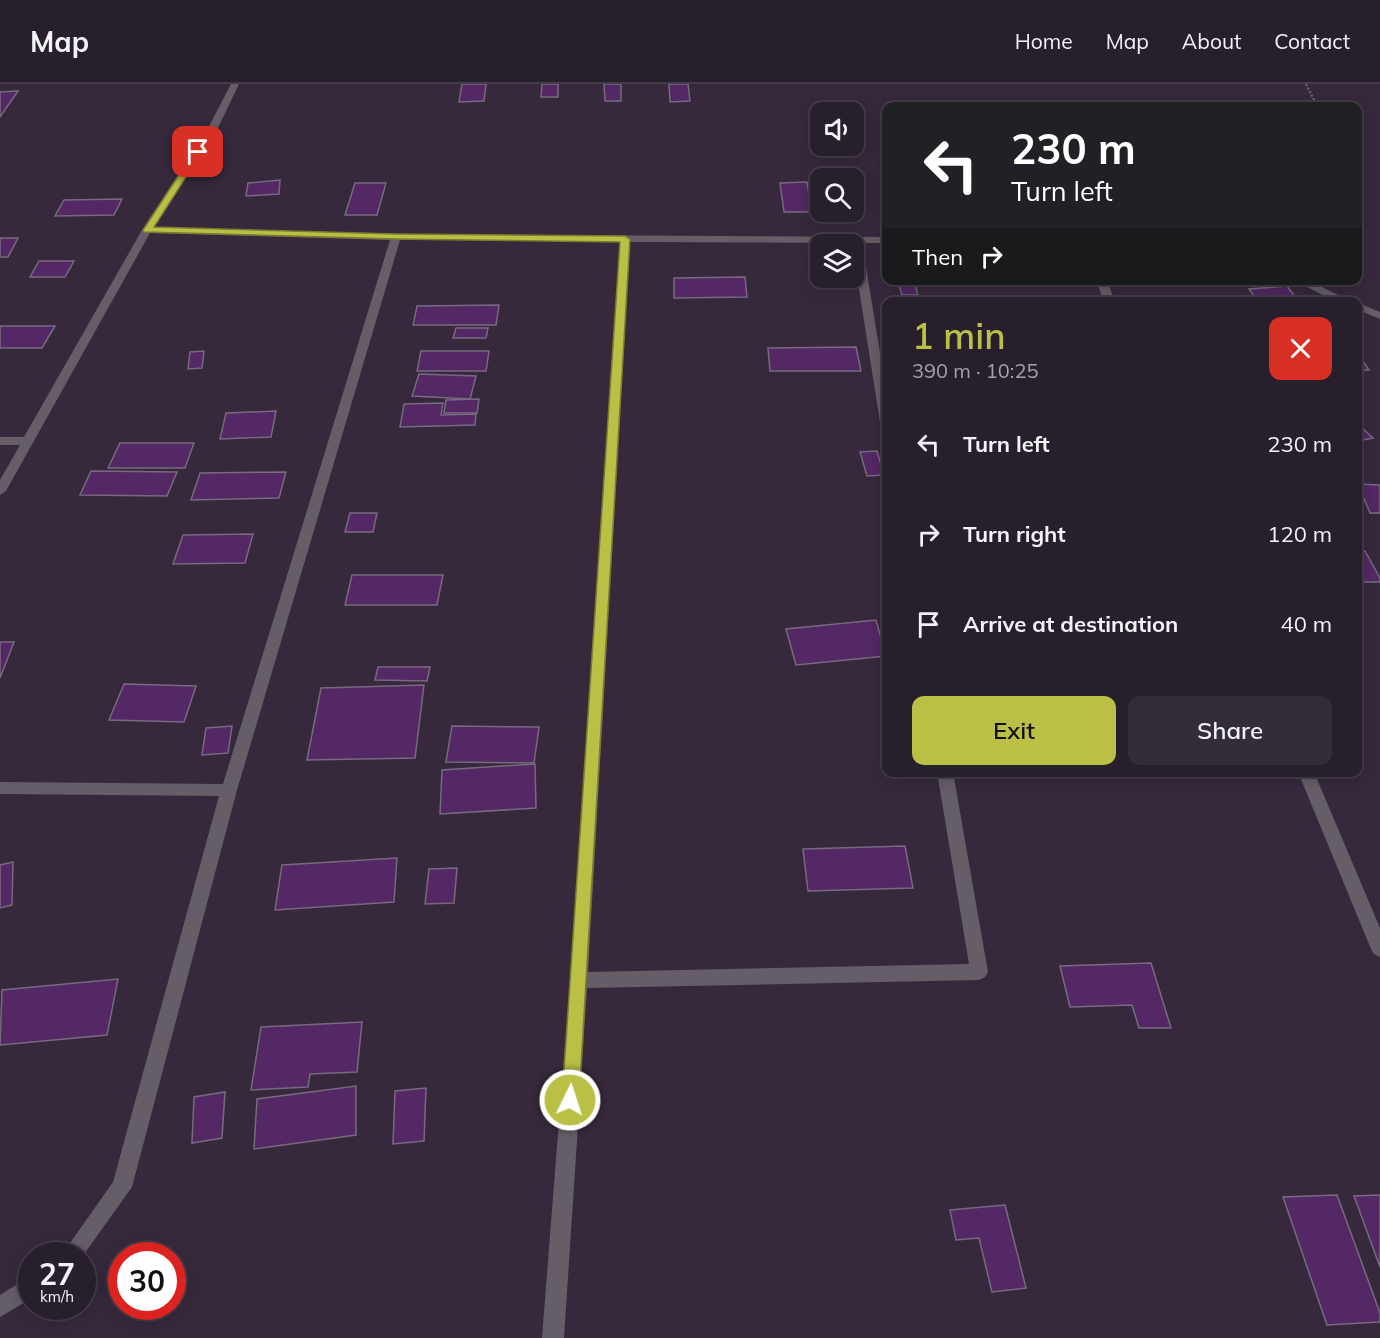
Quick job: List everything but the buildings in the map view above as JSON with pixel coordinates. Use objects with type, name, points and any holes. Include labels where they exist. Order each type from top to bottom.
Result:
[{"type":"street","points":[[0,491],[147,230],[211,132],[235,84]]},
{"type":"street","points":[[147,230],[396,237],[810,240]]},
{"type":"street","points":[[81,1242],[122,1186],[229,790],[396,237]]},
{"type":"street","points":[[553,1338],[579,980],[625,239]]},
{"type":"street","points":[[864,240],[882,240]]},
{"type":"street","points":[[1309,285],[1336,297]]},
{"type":"street","points":[[864,288],[882,398]]},
{"type":"street","points":[[1362,308],[1380,316]]},
{"type":"street","points":[[0,441],[28,441]]},
{"type":"street","points":[[579,980],[979,972],[946,777]]},
{"type":"street","points":[[1308,777],[1380,949]]},
{"type":"street","points":[[0,788],[229,790]]},
{"type":"street","points":[[0,1307],[18,1295]]},
{"type":"path","points":[[1306,84],[1315,102]]},
{"type":"route","points":[[198,152],[147,230],[396,237],[625,239],[570,1100]]}]
